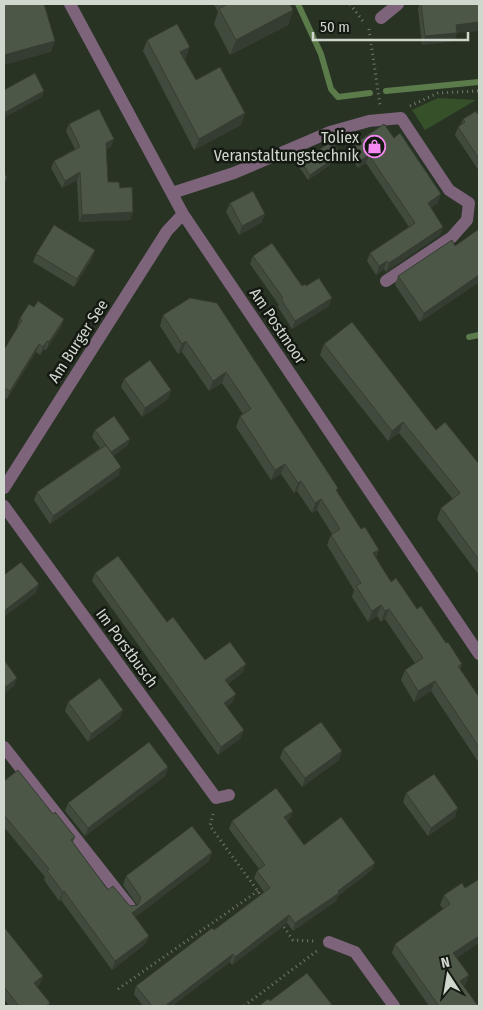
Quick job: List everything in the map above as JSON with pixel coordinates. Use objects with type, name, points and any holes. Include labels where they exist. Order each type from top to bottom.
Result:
[{"type":"street","name":"Am Postmoor","points":[[70,4],[183,214],[479,654]]},
{"type":"street","points":[[381,18],[398,4]]},
{"type":"street","points":[[172,193],[234,173],[330,132],[369,121],[401,118],[449,190],[469,203],[466,220],[452,237],[386,281]]},
{"type":"street","name":"Am Burger See","points":[[4,488],[168,231],[183,214]]},
{"type":"street","name":"Im Porstbusch","points":[[4,506],[216,798]]},
{"type":"street","points":[[4,747],[130,907]]},
{"type":"street","points":[[216,798],[229,795]]},
{"type":"street","points":[[329,942],[355,952],[394,1006]]},
{"type":"path","points":[[350,4],[369,30],[382,120]]},
{"type":"path","points":[[408,107],[438,93],[479,91]]},
{"type":"path","points":[[216,798],[210,826],[268,905]]},
{"type":"path","points":[[118,989],[258,891]]},
{"type":"path","points":[[278,919],[294,940],[329,942]]},
{"type":"path","points":[[244,1006],[329,942]]},
{"type":"green space","points":[[438,98],[476,100],[425,130],[412,110]]},
{"type":"building","points":[[4,4],[44,4],[55,41],[4,55]]},
{"type":"building","points":[[227,4],[290,4],[293,10],[236,40],[219,9]]},
{"type":"building","points":[[421,4],[479,4],[479,22],[456,25],[457,33],[425,36]]},
{"type":"building","points":[[177,24],[190,47],[180,52],[196,80],[220,67],[245,113],[199,139],[147,40]]},
{"type":"building","points":[[35,73],[44,91],[4,113],[4,90]]},
{"type":"building","points":[[99,109],[114,139],[106,143],[108,182],[119,182],[120,188],[132,187],[133,212],[82,215],[80,172],[65,181],[54,161],[80,147],[69,124]]},
{"type":"building","points":[[476,111],[477,114],[479,112],[479,159],[458,127],[465,122],[463,119]]},
{"type":"building","points":[[384,124],[394,138],[400,133],[441,194],[428,203],[443,227],[389,263],[387,261],[379,266],[370,253],[415,223],[369,155],[361,160],[352,146]]},
{"type":"building","points":[[332,141],[340,154],[310,175],[301,162]]},
{"type":"building","points":[[253,191],[265,214],[242,226],[230,203]]},
{"type":"building","points":[[54,225],[95,250],[77,279],[36,254]]},
{"type":"building","points":[[479,229],[479,275],[424,313],[398,276],[452,240],[455,246]]},
{"type":"building","points":[[272,243],[302,286],[305,284],[306,286],[319,278],[332,298],[295,321],[281,299],[283,298],[253,256]]},
{"type":"building","points":[[190,298],[217,303],[338,488],[336,490],[361,529],[365,527],[379,550],[373,553],[391,582],[396,578],[417,609],[421,606],[446,643],[448,642],[462,664],[458,666],[479,697],[479,747],[435,681],[418,691],[405,670],[423,658],[389,609],[385,611],[381,605],[372,611],[356,586],[361,583],[331,535],[340,529],[321,499],[315,503],[301,481],[298,483],[285,464],[275,470],[240,416],[251,409],[226,372],[213,381],[186,341],[182,344],[163,315]]},
{"type":"building","points":[[38,301],[64,319],[49,342],[47,341],[43,347],[39,344],[10,391],[4,388],[4,347],[22,320],[20,318],[29,304],[34,307]]},
{"type":"building","points":[[352,322],[436,430],[445,422],[479,464],[479,560],[441,508],[460,493],[403,422],[392,431],[324,344]]},
{"type":"building","points":[[150,360],[171,390],[145,408],[124,379]]},
{"type":"building","points":[[114,416],[130,439],[111,452],[95,430]]},
{"type":"building","points":[[106,445],[121,467],[53,516],[37,492]]},
{"type":"building","points":[[118,556],[167,622],[173,617],[205,660],[230,642],[246,664],[225,680],[236,694],[224,703],[244,730],[221,747],[95,573]]},
{"type":"building","points":[[21,562],[39,584],[4,611],[4,575]]},
{"type":"building","points":[[4,660],[17,678],[4,688]]},
{"type":"building","points":[[100,678],[123,710],[91,734],[68,702]]},
{"type":"building","points":[[321,722],[342,751],[305,778],[283,749]]},
{"type":"building","points":[[149,742],[168,767],[88,828],[68,803]]},
{"type":"building","points":[[18,770],[53,814],[55,812],[75,837],[71,840],[108,890],[113,886],[130,906],[138,905],[141,898],[126,876],[192,826],[212,852],[132,913],[149,936],[115,961],[64,891],[47,871],[49,869],[4,815],[4,781]]},
{"type":"building","points":[[434,774],[458,808],[431,828],[406,793]]},
{"type":"building","points":[[276,788],[293,811],[284,817],[304,845],[341,817],[375,863],[338,891],[339,893],[295,923],[289,915],[235,957],[233,954],[165,1006],[152,1006],[136,986],[212,928],[214,930],[270,888],[257,871],[265,865],[232,821]]},
{"type":"building","points":[[479,879],[479,936],[453,953],[469,975],[460,981],[478,1006],[439,1006],[395,944],[450,904],[444,895],[462,883],[465,888]]},
{"type":"building","points":[[4,927],[43,976],[34,983],[50,1003],[46,1006],[19,1006],[4,987]]},
{"type":"building","points":[[307,973],[333,1006],[259,1006],[268,999],[270,1001]]},
{"type":"waterway","points":[[298,4],[321,54],[331,89],[338,97],[370,93]]},
{"type":"waterway","points":[[386,91],[479,82]]},
{"type":"waterway","points":[[469,337],[479,335]]},
{"type":"place","name":"Toliex Veranstaltungstechnik","points":[[375,146]]}]
